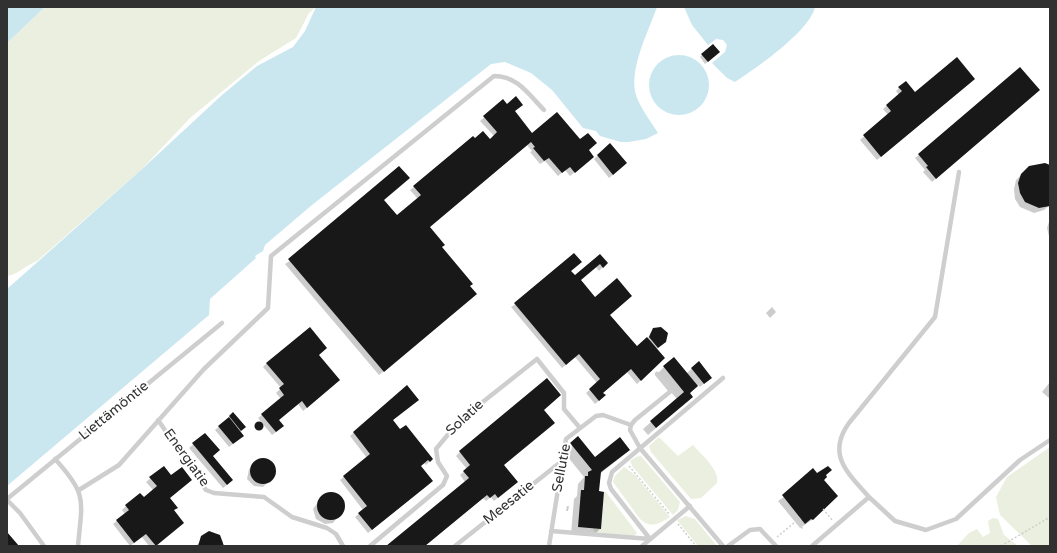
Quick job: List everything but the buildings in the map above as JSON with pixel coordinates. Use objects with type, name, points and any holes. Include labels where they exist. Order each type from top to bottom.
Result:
[{"type":"lane","points":[[79,490],[119,465],[204,369],[268,308],[271,256],[494,76],[504,76],[514,79],[544,110]]},
{"type":"lane","points":[[959,172],[935,317],[849,423],[840,438],[841,465],[869,498],[895,520],[926,530],[956,519],[1020,460],[1050,440]]},
{"type":"lane","name":"Liettämöntie","points":[[7,499],[222,323]]},
{"type":"lane","name":"Solatie","points":[[370,546],[443,485],[447,476],[438,462],[436,449],[460,420],[537,359],[564,393],[564,409],[580,428]]},
{"type":"lane","points":[[657,374],[671,391],[631,425],[630,430],[632,436],[640,448],[723,546]]},
{"type":"lane","points":[[650,539],[611,489],[609,477],[612,472],[723,378]]},
{"type":"lane","name":"Sellutie","points":[[549,546],[566,439],[596,416],[603,415],[631,425]]},
{"type":"lane","name":"Energiatie","points":[[158,420],[206,490],[214,493],[264,497],[292,517],[327,528],[336,534],[343,546]]},
{"type":"lane","points":[[55,459],[79,490],[82,504],[78,546]]},
{"type":"lane","name":"Meesatie","points":[[455,546],[562,461]]},
{"type":"lane","points":[[812,546],[869,498]]},
{"type":"lane","points":[[7,499],[20,513],[44,546]]},
{"type":"lane","points":[[642,546],[690,506]]},
{"type":"lane","points":[[728,546],[750,530],[760,528],[776,546]]},
{"type":"lane","points":[[551,531],[650,539]]},
{"type":"path","points":[[625,461],[696,546]]},
{"type":"path","points":[[823,509],[837,525]]},
{"type":"path","points":[[1001,546],[1050,517]]},
{"type":"path","points":[[773,541],[800,518]]},
{"type":"path","points":[[796,521],[803,529]]},
{"type":"green space","points":[[45,7],[316,7],[309,13],[296,38],[259,61],[190,118],[141,170],[37,261],[7,276],[7,43]]},
{"type":"green space","points":[[659,437],[678,456],[693,445],[713,468],[716,473],[717,483],[701,498],[691,499],[651,452],[649,446]]},
{"type":"green space","points":[[1050,447],[1050,546],[1032,546],[1000,515],[996,497],[1007,477]]},
{"type":"green space","points":[[641,456],[680,502],[678,510],[673,515],[633,467],[630,461]]},
{"type":"green space","points":[[624,467],[635,475],[670,517],[662,522],[651,525],[640,519],[613,482],[615,476]]},
{"type":"green space","points":[[604,492],[606,492],[637,533],[634,536],[594,532],[593,528],[601,529]]},
{"type":"green space","points":[[686,516],[695,519],[717,546],[698,546],[677,520]]},
{"type":"green space","points":[[993,518],[998,519],[1004,535],[1018,546],[957,546],[969,533],[977,529],[983,537],[990,533],[988,521]]},
{"type":"water","points":[[7,7],[45,7],[7,43]]},
{"type":"water","points":[[316,7],[657,7],[640,52],[635,76],[635,88],[639,102],[658,133],[646,139],[629,142],[621,142],[600,136],[596,131],[583,128],[552,90],[531,73],[505,62],[491,64],[312,205],[265,245],[263,251],[255,256],[256,258],[210,299],[209,315],[7,486],[7,289],[141,170],[222,95],[257,66],[293,47],[305,31]]},
{"type":"water","points":[[684,7],[815,7],[811,17],[793,38],[768,59],[735,82],[727,78],[712,63],[725,52],[727,45],[723,40],[716,39],[708,45],[692,25]]},
{"type":"water","points":[[673,55],[685,55],[696,60],[704,68],[709,79],[707,97],[696,110],[685,115],[673,115],[662,110],[654,102],[649,91],[649,79],[654,68],[662,60]]}]
